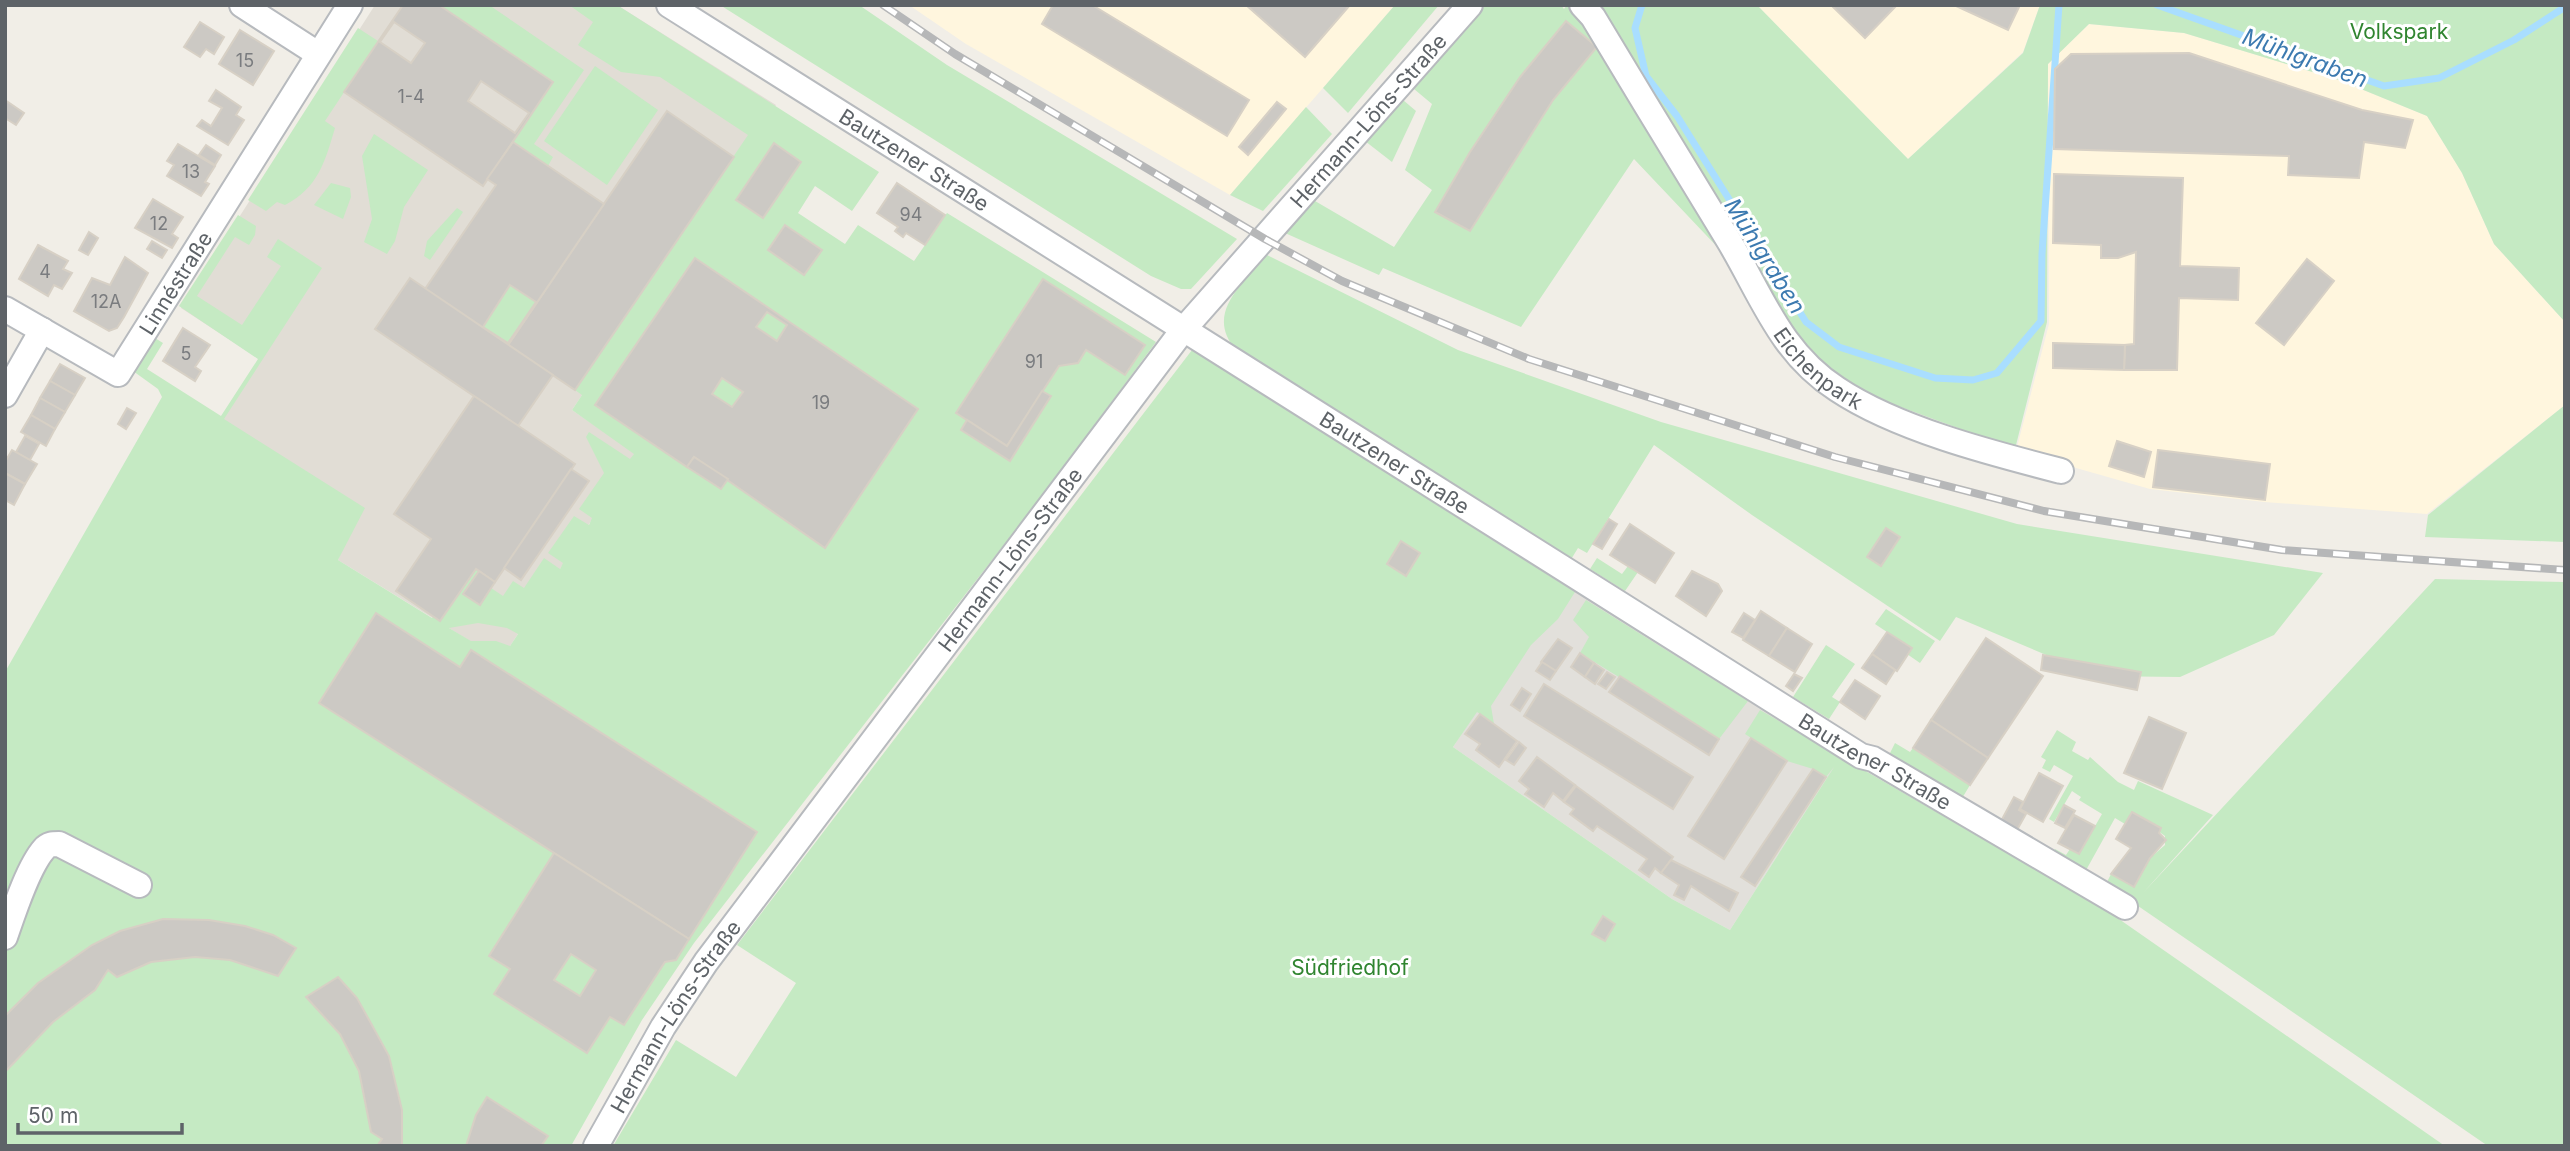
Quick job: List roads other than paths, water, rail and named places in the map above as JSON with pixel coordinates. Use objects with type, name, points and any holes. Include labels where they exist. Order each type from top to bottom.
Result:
[{"type":"street","points":[[242,5],[318,54]]},
{"type":"street","name":"Linnéstraße","points":[[42,330],[118,374],[350,5]]},
{"type":"street","name":"Bautzener Straße","points":[[669,5],[1861,756],[1873,759],[2125,907]]},
{"type":"street","name":"Hermann-Löns-Straße","points":[[596,1146],[663,1027],[706,962],[1183,330],[1470,5]]},
{"type":"street","name":"Eichenpark","points":[[1581,5],[1593,17],[1728,239],[1783,340],[1812,369],[1837,389],[1878,412],[1998,455],[2062,471]]},
{"type":"street","points":[[5,309],[42,330],[5,395]]},
{"type":"street","points":[[5,937],[32,871],[43,850],[50,845],[59,844],[139,885]]},
{"type":"waterway","name":"Mühlgraben","points":[[1642,5],[1635,28],[1646,76],[1677,116],[1806,322],[1839,347],[1935,378],[1973,380],[1997,373],[2041,321],[2042,254],[2059,5]]},
{"type":"waterway","name":"Mühlgraben","points":[[2157,5],[2384,86],[2439,78],[2514,40],[2565,7]]},
{"type":"railway","points":[[883,5],[955,54],[1265,239],[1342,281],[1529,359],[1835,457],[2044,511],[2282,550],[2565,570]]},
{"type":"park label","name":"Volkspark","points":[[2399,31]]},
{"type":"park label","name":"Südfriedhof","points":[[1350,967]]}]
